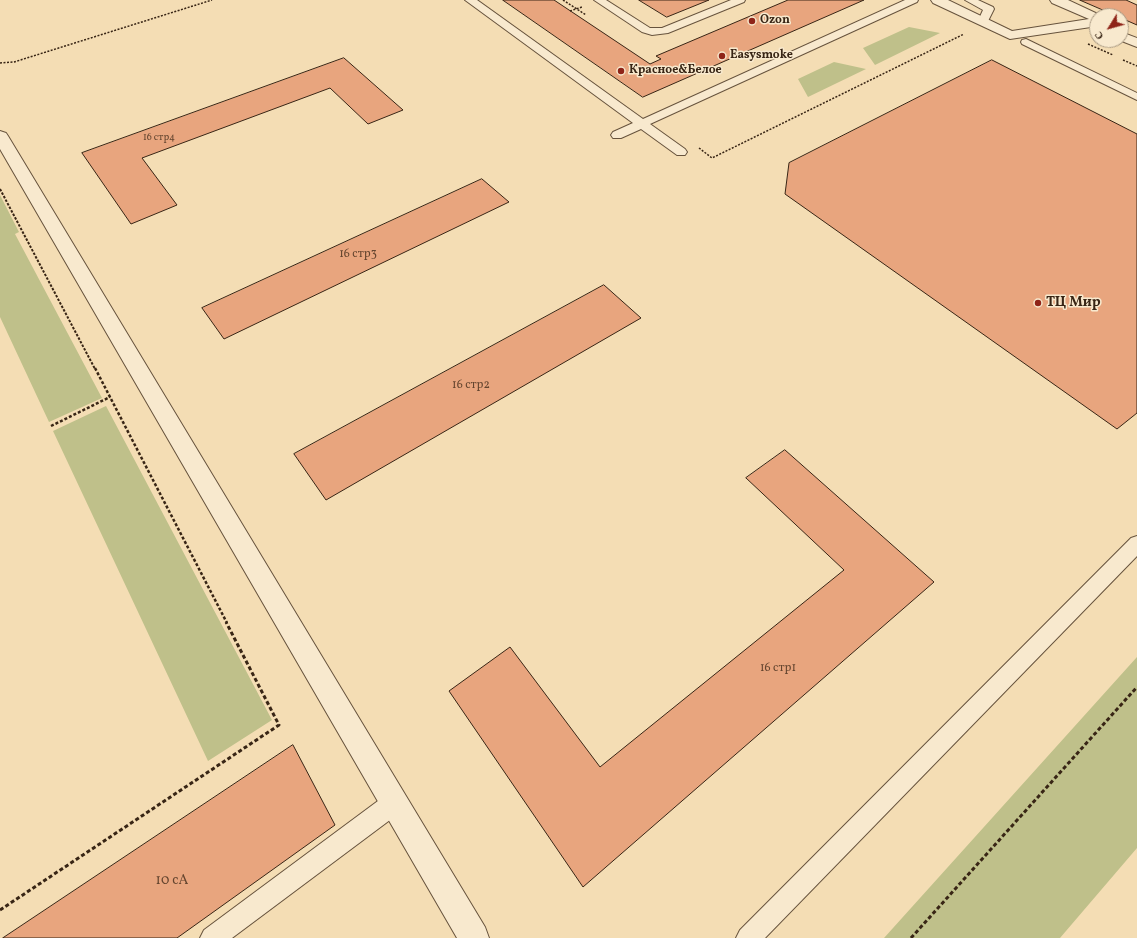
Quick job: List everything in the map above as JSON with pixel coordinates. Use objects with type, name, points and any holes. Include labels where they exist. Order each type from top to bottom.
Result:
[{"type":"street","points":[[938,0],[1010,35],[1089,23]]},
{"type":"street","points":[[1051,1],[1077,17]]},
{"type":"street","points":[[1051,1],[1089,15]]},
{"type":"street","points":[[0,136],[474,938]]},
{"type":"lane","points":[[470,0],[681,152]]},
{"type":"lane","points":[[599,0],[652,32],[664,31],[740,0]]},
{"type":"lane","points":[[617,135],[913,0]]},
{"type":"lane","points":[[970,0],[989,9],[983,21]]},
{"type":"lane","points":[[1026,42],[1137,97]]},
{"type":"lane","points":[[748,938],[1137,544]]},
{"type":"lane","points":[[212,938],[394,803]]},
{"type":"path","points":[[0,63],[14,62],[212,0]]},
{"type":"path","points":[[693,144],[712,158],[966,33]]},
{"type":"path","points":[[1082,41],[1116,57]]},
{"type":"path","points":[[1123,60],[1137,66]]},
{"type":"path","points":[[0,189],[110,397],[279,725],[0,910]]},
{"type":"path","points":[[51,426],[110,397]]},
{"type":"path","points":[[911,938],[1137,687]]},
{"type":"green space","points":[[909,27],[940,33],[875,65],[863,48]]},
{"type":"green space","points":[[834,62],[866,69],[808,97],[798,79]]},
{"type":"green space","points":[[0,195],[19,232],[15,234],[102,398],[49,422],[0,317]]},
{"type":"green space","points":[[106,406],[272,720],[208,761],[53,431]]},
{"type":"green space","points":[[1137,657],[1137,848],[1060,938],[884,938]]},
{"type":"building","points":[[503,0],[554,0],[650,64],[661,59],[656,56],[788,0],[864,0],[643,97]]},
{"type":"building","points":[[639,0],[709,0],[667,17]]},
{"type":"building","points":[[1080,0],[1126,0],[1137,5],[1137,25],[1129,22],[1129,8],[1098,8]]},
{"type":"building","points":[[344,58],[403,110],[368,124],[330,88],[142,158],[177,205],[131,224],[82,153]]},
{"type":"building","name":"ТЦ Мир","points":[[992,60],[1137,134],[1137,413],[1117,429],[785,194],[789,163]]},
{"type":"building","points":[[482,179],[509,202],[224,339],[202,308]]},
{"type":"building","points":[[604,285],[641,318],[326,500],[294,454]]},
{"type":"building","points":[[785,450],[934,582],[583,887],[449,691],[510,647],[600,767],[844,570],[746,478]]},
{"type":"building","points":[[293,745],[335,825],[177,938],[3,938]]},
{"type":"place","name":"Ozon","points":[[752,21]]},
{"type":"place","name":"Easysmoke","points":[[722,56]]},
{"type":"place","name":"Красное&Белое","points":[[621,71]]},
{"type":"place","name":"ТЦ Мир","points":[[1038,303]]}]
